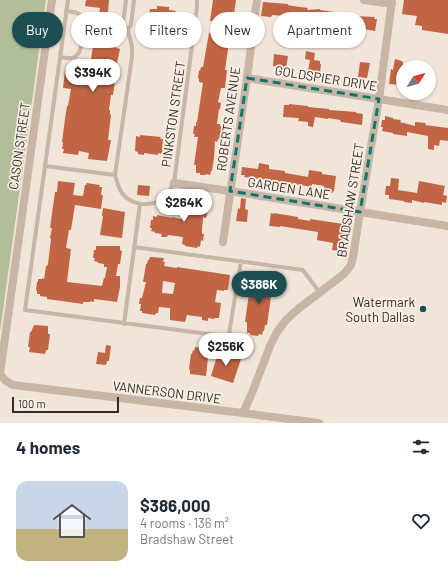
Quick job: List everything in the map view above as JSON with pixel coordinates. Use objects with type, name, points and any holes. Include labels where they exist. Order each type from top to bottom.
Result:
[{"type":"street","name":"CASON STREET","points":[[13,385],[6,381],[0,374],[52,0]]},
{"type":"street","name":"ROBERTS AVENUE","points":[[223,242],[257,0]]},
{"type":"street","points":[[364,0],[392,2]]},
{"type":"street","name":"BRADSHAW STREET","points":[[243,413],[277,332],[286,320],[298,309],[344,274],[351,265],[379,99],[392,2]]},
{"type":"street","name":"GOLDSPIER DRIVE","points":[[247,78],[448,110]]},
{"type":"street","name":"GARDEN LANE","points":[[174,183],[448,226]]},
{"type":"street","name":"VANNERSON DRIVE","points":[[13,385],[319,423]]},
{"type":"lane","points":[[68,0],[25,310],[216,335],[249,347]]},
{"type":"lane","points":[[126,0],[123,23],[128,30],[132,47],[132,57],[115,175],[117,185],[122,194],[130,200],[140,204],[150,204],[161,200],[169,193],[174,183]]},
{"type":"lane","points":[[128,30],[131,25],[134,0]]},
{"type":"lane","name":"PINKSTON STREET","points":[[174,183],[197,7],[196,0]]},
{"type":"lane","points":[[60,57],[70,58],[78,54],[80,50],[84,23],[83,18],[79,14],[66,11]]},
{"type":"lane","points":[[45,166],[115,175]]},
{"type":"lane","points":[[124,324],[140,204]]},
{"type":"lane","points":[[134,247],[303,270],[320,293]]},
{"type":"lane","points":[[228,340],[241,261]]},
{"type":"highlighted area","points":[[247,78],[379,99],[360,212],[230,191]]},
{"type":"green space","points":[[0,0],[46,0],[44,12],[12,12],[12,48],[39,48],[0,332]]},
{"type":"building","points":[[86,0],[109,0],[108,12],[100,12],[100,8],[85,6]]},
{"type":"building","points":[[213,0],[236,0],[234,12],[211,12]]},
{"type":"building","points":[[404,0],[448,0],[448,34],[422,30],[422,26],[415,25],[417,16],[402,14]]},
{"type":"building","points":[[263,2],[288,4],[308,8],[307,10],[320,9],[335,12],[273,12],[271,17],[265,16],[265,12],[262,12]]},
{"type":"building","points":[[157,6],[169,7],[169,10],[176,11],[149,12],[150,9],[157,9]]},
{"type":"building","points":[[366,17],[375,17],[374,19],[377,19],[375,31],[366,30]]},
{"type":"building","points":[[209,33],[210,48],[228,48],[225,70],[227,70],[225,88],[221,88],[218,102],[221,103],[217,124],[222,126],[220,139],[218,139],[217,142],[215,141],[212,171],[210,175],[200,175],[200,173],[196,173],[196,165],[194,165],[198,137],[194,137],[195,134],[193,134],[194,126],[196,126],[197,122],[203,83],[199,82],[199,70],[200,71],[201,67],[203,67]]},
{"type":"building","points":[[93,48],[120,49],[113,74],[118,76],[117,81],[115,81],[113,95],[111,95],[109,110],[111,115],[108,140],[111,140],[107,161],[88,159],[89,153],[79,151],[78,155],[63,153],[64,149],[62,149],[65,119],[71,89],[63,88],[65,70],[89,72]]},
{"type":"building","points":[[306,51],[315,53],[314,60],[320,61],[321,64],[320,73],[308,71],[310,60],[305,59]]},
{"type":"building","points":[[274,54],[288,56],[286,69],[273,66]]},
{"type":"building","points":[[395,59],[398,60],[396,60],[396,84],[389,84],[391,69],[393,70]]},
{"type":"building","points":[[360,62],[370,63],[367,78],[358,77]]},
{"type":"building","points":[[289,104],[363,114],[362,125],[341,122],[340,120],[315,117],[313,127],[308,126],[308,122],[298,121],[299,118],[283,117],[284,105]]},
{"type":"building","points":[[385,116],[401,120],[400,122],[415,126],[415,122],[448,128],[448,141],[440,140],[439,146],[434,145],[434,150],[428,149],[428,136],[407,132],[407,136],[382,131],[382,120],[385,120]]},
{"type":"building","points":[[140,135],[161,137],[160,139],[163,139],[162,154],[138,154],[138,152],[135,151],[136,136],[140,137]]},
{"type":"building","points":[[259,163],[269,165],[269,169],[285,171],[285,173],[308,177],[309,170],[336,176],[334,191],[332,193],[327,192],[328,190],[324,189],[324,186],[312,184],[312,187],[244,177],[245,175],[241,175],[242,167],[258,169]]},
{"type":"building","points":[[391,178],[399,179],[398,190],[417,193],[419,181],[445,186],[443,195],[447,196],[446,203],[442,202],[442,205],[412,200],[412,203],[389,199],[389,195],[385,195],[386,186],[390,186]]},
{"type":"building","points":[[58,181],[75,183],[73,195],[83,196],[85,185],[87,183],[100,185],[99,187],[102,187],[101,195],[103,195],[101,209],[75,205],[71,230],[69,230],[66,248],[71,249],[67,282],[102,286],[107,267],[104,267],[104,264],[94,261],[94,250],[96,250],[96,246],[120,246],[120,250],[122,251],[116,276],[120,276],[120,287],[117,302],[94,299],[94,302],[83,302],[83,304],[47,299],[47,297],[37,294],[36,290],[38,279],[44,279],[46,266],[48,264],[52,228],[50,228]]},
{"type":"building","points":[[138,185],[150,186],[149,196],[137,195]]},
{"type":"building","points":[[241,198],[246,199],[245,209],[248,210],[247,222],[236,221],[238,208],[240,209]]},
{"type":"building","points":[[183,199],[206,202],[210,204],[206,218],[203,217],[203,241],[201,240],[200,247],[198,246],[197,248],[182,244],[183,237],[168,235],[167,237],[161,237],[162,234],[151,231],[152,228],[150,228],[153,216],[157,217],[157,215],[181,219]]},
{"type":"building","points":[[103,208],[125,212],[122,238],[100,235]]},
{"type":"building","points":[[271,213],[298,217],[298,219],[310,221],[310,219],[350,225],[348,236],[343,235],[341,251],[332,250],[333,243],[317,240],[318,232],[280,226],[269,226]]},
{"type":"building","points":[[150,257],[164,258],[164,266],[230,275],[228,290],[217,290],[215,302],[221,303],[219,318],[208,318],[208,321],[202,320],[202,317],[187,315],[185,322],[170,320],[170,308],[159,307],[158,313],[155,315],[142,313],[142,311],[140,311],[141,304],[139,304],[146,282],[143,282],[146,264]],"holes":[[[163,281],[175,283],[173,294],[162,293]]]},
{"type":"building","points":[[255,275],[270,277],[270,288],[272,289],[267,325],[265,325],[262,335],[259,334],[258,336],[247,333],[247,322],[245,322],[250,286],[252,286]]},
{"type":"building","points":[[34,325],[48,326],[48,334],[50,334],[48,350],[46,350],[45,354],[29,352],[30,347],[28,347],[30,332]]},
{"type":"building","points":[[106,345],[111,346],[109,361],[107,361],[106,365],[96,364],[98,352],[105,353]]},
{"type":"building","points":[[195,347],[209,348],[206,376],[190,374],[189,369],[191,354]]},
{"type":"building","points":[[221,352],[231,354],[241,359],[233,383],[211,376],[218,353],[220,354]]},
{"type":"place","name":"Watermark South Dallas","points":[[423,309]]}]
